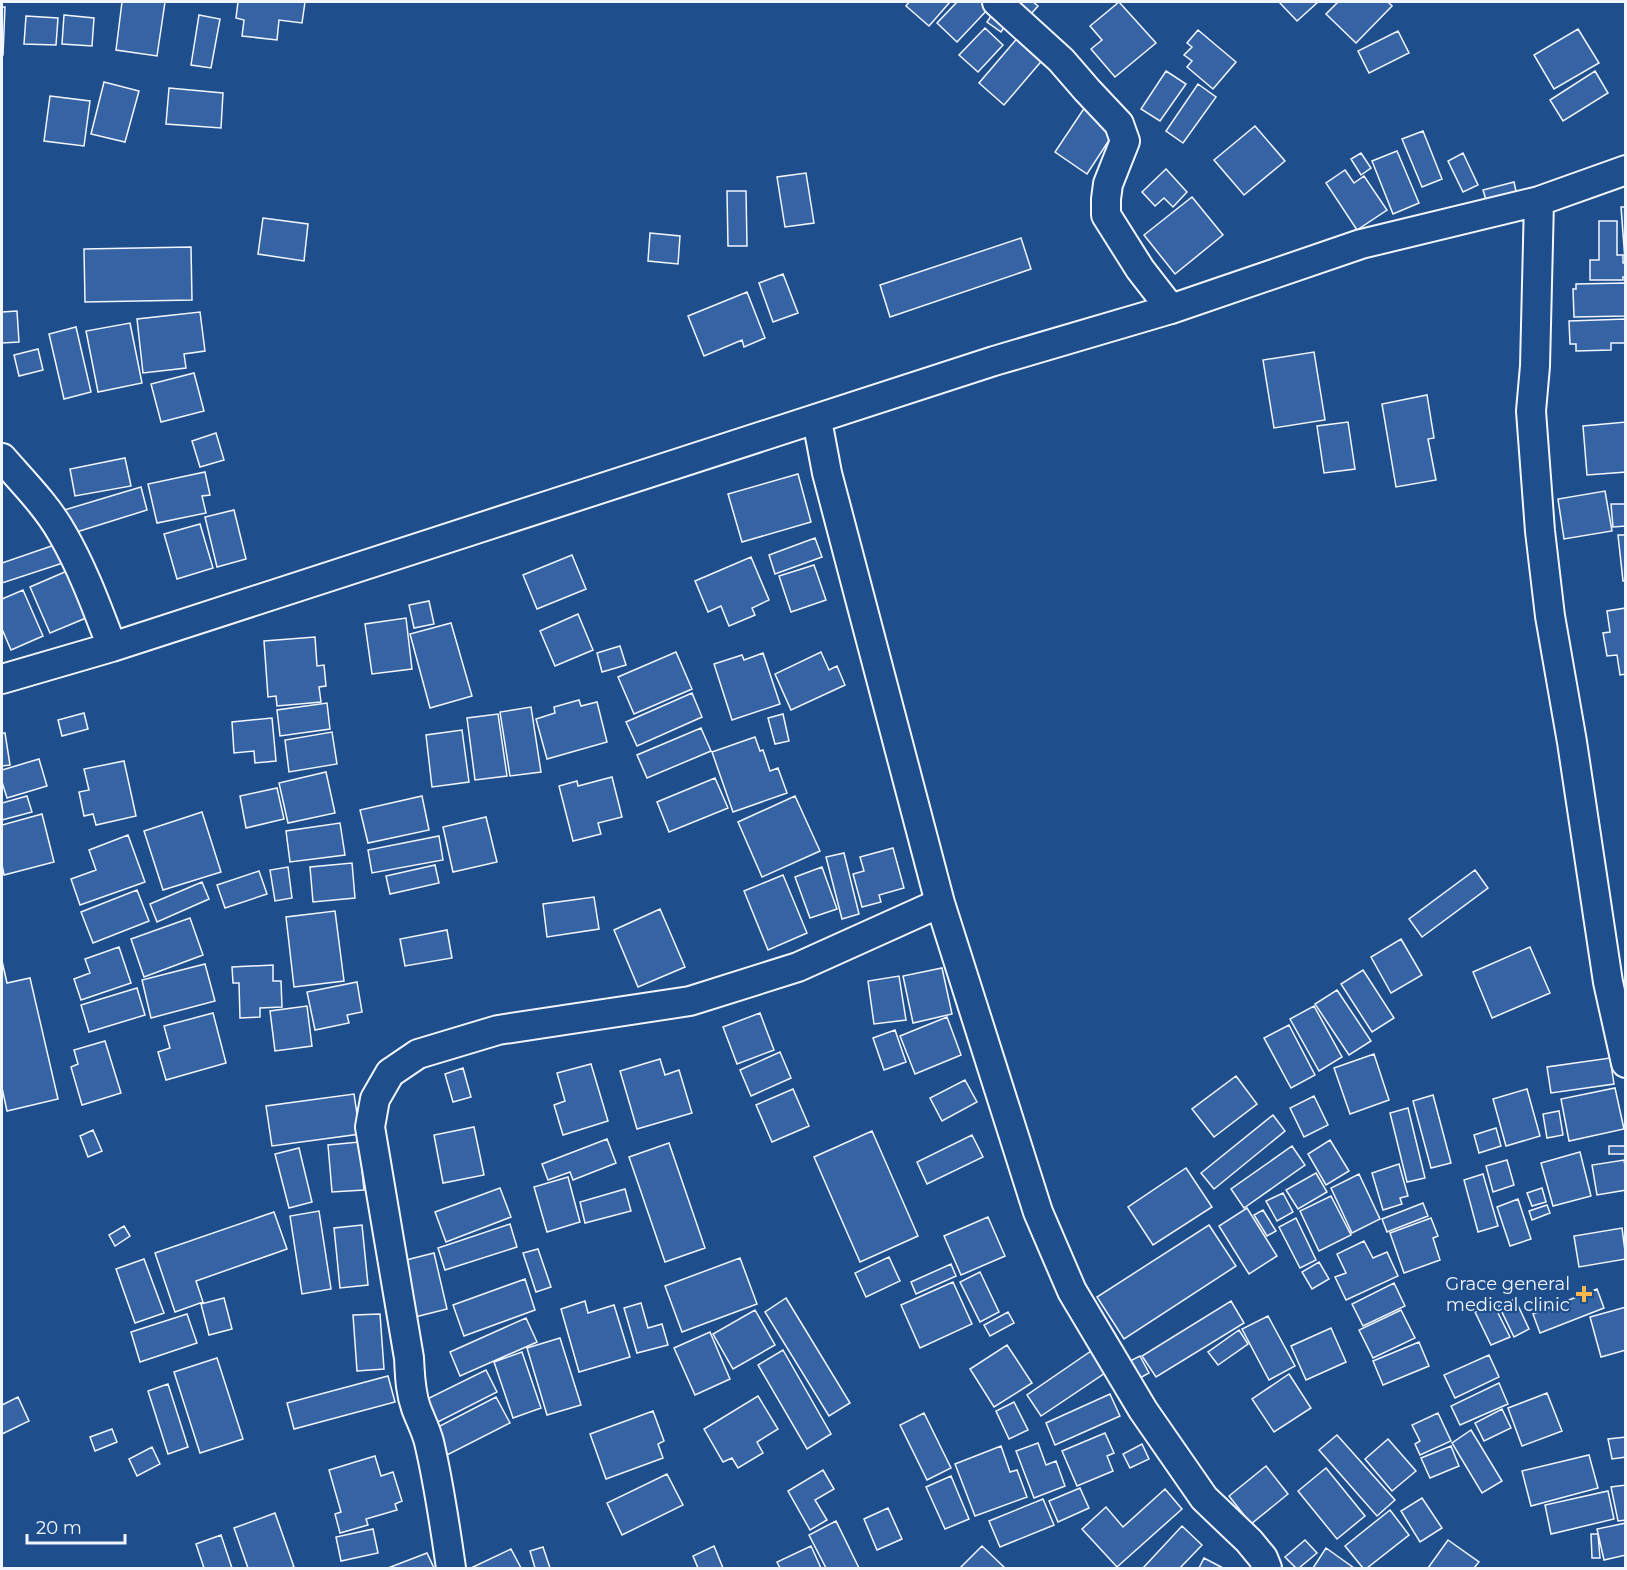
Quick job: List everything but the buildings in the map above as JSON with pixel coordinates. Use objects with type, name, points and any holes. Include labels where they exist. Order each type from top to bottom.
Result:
[{"type":"street","points":[[997,2],[1061,60],[1119,124],[1125,141],[1108,184],[1106,215],[1140,269],[1171,309]]},
{"type":"street","points":[[2,679],[112,647],[994,361],[1171,309],[1361,244],[1539,201],[1626,170]]},
{"type":"street","points":[[1539,201],[1535,366],[1531,411],[1540,531],[1550,616],[1572,742],[1608,982],[1626,1063]]},
{"type":"street","points":[[817,420],[826,473],[940,903],[1038,1212],[1072,1290],[1143,1410],[1204,1498],[1249,1541],[1263,1558],[1267,1569]]},
{"type":"street","points":[[2,458],[62,531],[87,581],[112,647]]},
{"type":"street","points":[[451,1569],[435,1466],[426,1431],[416,1409],[410,1386],[409,1358],[370,1128],[375,1100],[390,1073],[418,1054],[498,1030],[690,1001],[808,963],[940,903]]},
{"type":"place","name":"Grace general medical clinic","points":[[1584,1294]]}]
